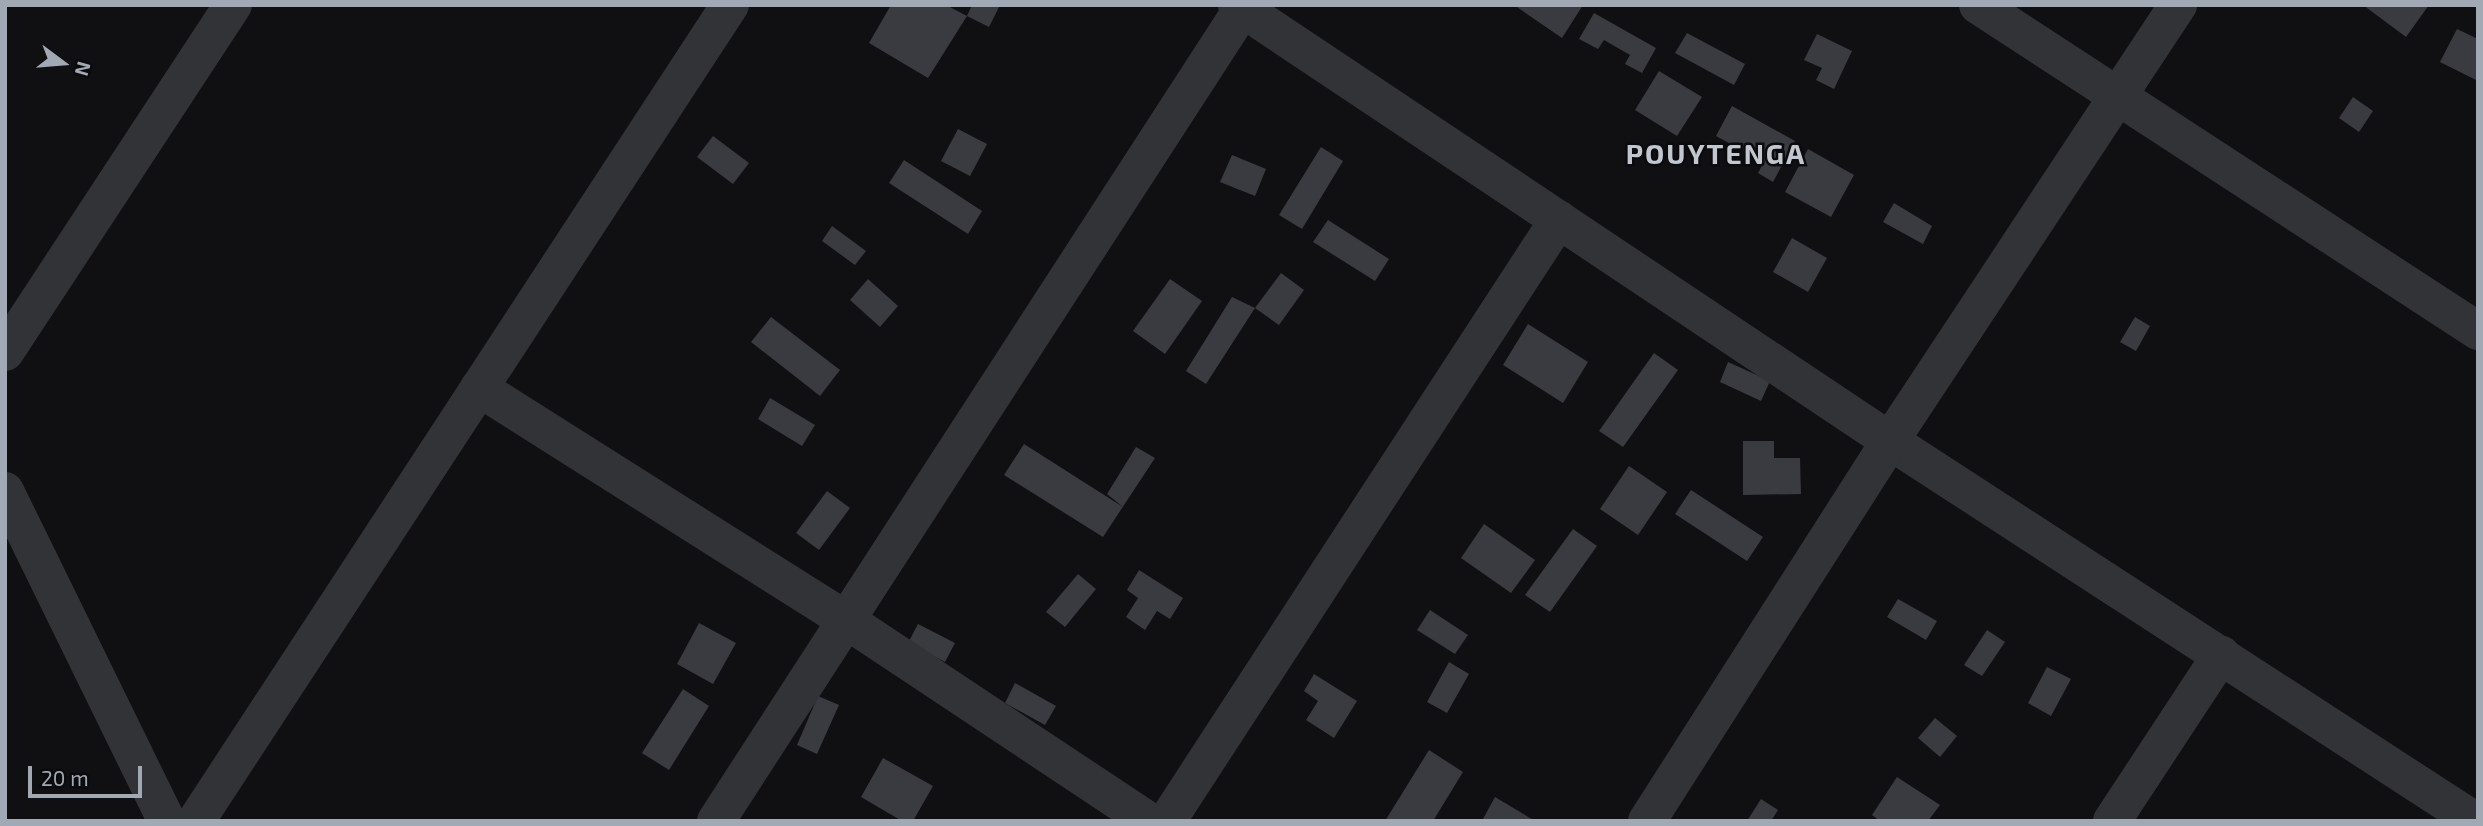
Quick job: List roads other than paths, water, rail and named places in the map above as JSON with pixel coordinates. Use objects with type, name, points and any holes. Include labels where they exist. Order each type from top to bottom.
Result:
[{"type":"street","points":[[5,352],[233,5]]},
{"type":"street","points":[[196,821],[730,5]]},
{"type":"street","points":[[1978,5],[2478,331]]},
{"type":"street","points":[[1647,821],[1891,441],[2178,5]]},
{"type":"street","points":[[716,821],[1242,7],[1891,441],[2475,821]]},
{"type":"street","points":[[1167,821],[1559,219]]},
{"type":"street","points":[[480,388],[846,620],[1149,821]]},
{"type":"street","points":[[5,491],[167,821]]},
{"type":"street","points":[[2112,821],[2221,655]]},
{"type":"district","name":"POUYTENGA","points":[[1716,153]]}]
